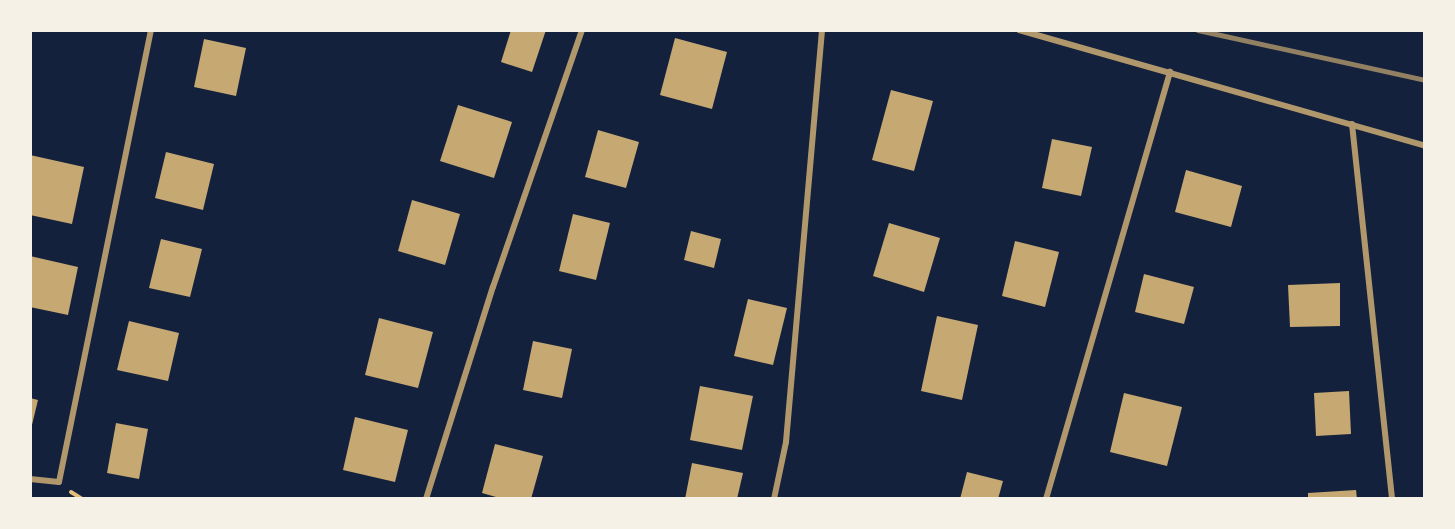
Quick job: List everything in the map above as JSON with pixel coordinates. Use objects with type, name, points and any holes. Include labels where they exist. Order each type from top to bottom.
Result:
[{"type":"street","points":[[30,479],[59,482],[151,30]]},
{"type":"street","points":[[426,499],[493,287],[582,30]]},
{"type":"street","points":[[774,499],[786,442],[822,30]]},
{"type":"street","points":[[1019,30],[1425,146]]},
{"type":"street","points":[[1046,499],[1170,72]]},
{"type":"street","points":[[1352,124],[1392,499]]},
{"type":"building","points":[[511,30],[546,30],[532,72],[501,62]]},
{"type":"building","points":[[675,38],[727,52],[712,109],[660,95]]},
{"type":"building","points":[[204,39],[246,48],[236,96],[194,87]]},
{"type":"building","points":[[891,90],[933,101],[914,171],[872,160]]},
{"type":"building","points":[[458,105],[512,122],[494,178],[440,161]]},
{"type":"building","points":[[598,130],[639,142],[626,188],[585,177]]},
{"type":"building","points":[[1052,139],[1092,147],[1081,196],[1042,188]]},
{"type":"building","points":[[166,152],[214,164],[203,210],[155,198]]},
{"type":"building","points":[[30,155],[84,167],[72,224],[30,215]]},
{"type":"building","points":[[1186,170],[1242,186],[1231,227],[1175,212]]},
{"type":"building","points":[[412,200],[460,214],[445,265],[398,251]]},
{"type":"building","points":[[573,214],[610,223],[596,280],[559,271]]},
{"type":"building","points":[[889,223],[940,238],[924,292],[873,276]]},
{"type":"building","points":[[691,231],[721,239],[714,268],[684,260]]},
{"type":"building","points":[[161,239],[202,249],[190,297],[149,288]]},
{"type":"building","points":[[1015,241],[1059,252],[1045,307],[1002,296]]},
{"type":"building","points":[[30,256],[78,267],[68,315],[30,307]]},
{"type":"building","points":[[1144,274],[1194,287],[1184,324],[1135,312]]},
{"type":"building","points":[[1340,283],[1340,326],[1290,327],[1288,285]]},
{"type":"building","points":[[748,299],[787,308],[773,365],[734,356]]},
{"type":"building","points":[[937,316],[978,325],[962,400],[921,391]]},
{"type":"building","points":[[379,318],[433,332],[418,388],[365,375]]},
{"type":"building","points":[[129,321],[179,333],[168,381],[117,370]]},
{"type":"building","points":[[533,341],[572,349],[562,398],[523,390]]},
{"type":"building","points":[[700,386],[753,396],[742,450],[690,440]]},
{"type":"building","points":[[1349,391],[1351,434],[1316,436],[1314,393]]},
{"type":"building","points":[[1124,393],[1182,407],[1167,466],[1110,452]]},
{"type":"building","points":[[30,398],[38,400],[31,429],[30,429]]},
{"type":"building","points":[[355,417],[408,430],[395,482],[343,470]]},
{"type":"building","points":[[116,423],[148,429],[139,479],[107,473]]},
{"type":"building","points":[[495,444],[543,456],[531,499],[503,499],[482,493]]},
{"type":"building","points":[[692,463],[743,473],[737,499],[685,499]]},
{"type":"building","points":[[967,472],[1003,481],[998,499],[960,499]]},
{"type":"building","points":[[1356,490],[1357,499],[1308,499],[1308,493]]},
{"type":"railway","points":[[1198,30],[1425,80]]}]
